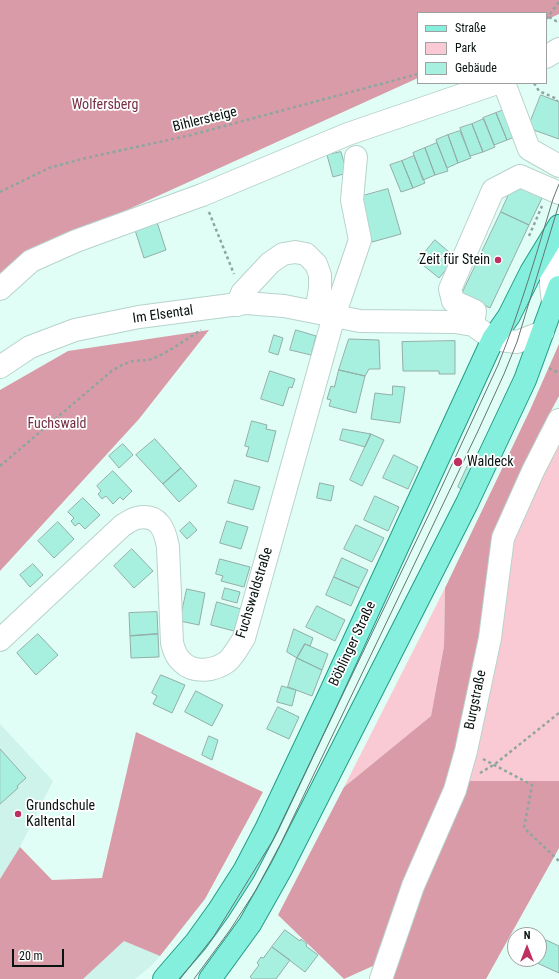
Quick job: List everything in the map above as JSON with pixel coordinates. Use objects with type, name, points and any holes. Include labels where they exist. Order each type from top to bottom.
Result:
[{"type":"main road","name":"Böblinger Straße","points":[[164,979],[196,942],[244,871],[267,827],[330,693],[493,328],[509,316],[530,272],[559,226]]},
{"type":"main road","points":[[210,979],[250,924],[281,869],[467,503],[525,380],[557,299]]},
{"type":"street","points":[[547,56],[559,50]]},
{"type":"street","points":[[0,289],[31,261],[76,241],[202,195],[348,134],[494,84]]},
{"type":"street","points":[[504,84],[529,149],[559,166]]},
{"type":"street","points":[[325,314],[360,240],[352,200],[356,157]]},
{"type":"street","points":[[473,325],[475,311],[453,302],[450,289],[493,190],[520,176],[554,191]]},
{"type":"street","points":[[557,299],[551,284],[551,272],[559,240]]},
{"type":"street","points":[[239,299],[270,263],[283,254],[295,252],[306,254],[316,264],[320,275],[320,289],[325,314]]},
{"type":"street","name":"Im Elsental","points":[[0,367],[30,347],[75,330],[138,317],[173,314],[239,299],[325,314]]},
{"type":"street","points":[[325,314],[360,321],[455,322],[493,328],[517,342],[543,332]]},
{"type":"street","name":"Fuchswaldstraße","points":[[0,640],[122,526],[137,518],[147,518],[159,522],[165,532],[168,547],[172,643],[175,654],[182,663],[204,670],[216,668],[227,661],[236,652],[244,638],[325,314]]},
{"type":"street","name":"Burgstraße","points":[[381,979],[413,886],[455,790],[466,752],[490,638],[503,538],[533,471],[559,420]]},
{"type":"path","points":[[559,2],[549,17],[556,21],[559,20]]},
{"type":"path","name":"Bihlersteige","points":[[0,192],[49,168],[86,158],[191,135],[417,74]]},
{"type":"path","points":[[535,84],[539,91],[557,99],[557,101]]},
{"type":"path","points":[[527,239],[554,191]]},
{"type":"path","points":[[202,195],[239,299]]},
{"type":"path","points":[[0,466],[113,370],[126,363],[153,359],[207,326]]},
{"type":"path","points":[[455,790],[494,764],[559,712]]},
{"type":"path","points":[[466,752],[494,764],[532,785],[524,828],[559,861]]},
{"type":"shaded area","name":"Grundschule Kaltental","points":[[0,724],[53,781],[20,847],[0,879]]},
{"type":"shaded area","points":[[124,941],[160,956],[150,967],[135,979],[83,979]]},
{"type":"green space","name":"Wolfersberg","points":[[0,0],[559,0],[559,14],[547,20],[547,12],[417,12],[417,78],[74,234],[0,277]]},
{"type":"green space","name":"Fuchswald","points":[[209,330],[139,419],[0,571],[0,390],[68,351]]},
{"type":"green space","points":[[559,344],[559,396],[539,433],[497,525],[483,638],[461,781],[559,781],[559,848],[515,927],[507,927],[507,941],[486,979],[377,979],[375,965],[344,979],[278,915],[344,787],[431,716],[444,646],[445,588],[530,410]]},
{"type":"green space","points":[[559,434],[559,781],[461,781],[510,542]]},
{"type":"green space","points":[[445,588],[444,646],[431,716],[344,787]]},
{"type":"green space","points":[[136,732],[263,792],[205,899],[160,956],[124,941],[83,979],[0,979],[0,879],[20,847],[52,880],[102,878]]},
{"type":"building","points":[[541,95],[559,102],[559,139],[528,128]]},
{"type":"building","points":[[509,108],[519,135],[507,140],[496,113]]},
{"type":"building","points":[[496,113],[507,140],[494,145],[483,118]]},
{"type":"building","points":[[484,119],[495,147],[483,152],[472,124]]},
{"type":"building","points":[[472,124],[483,152],[470,156],[460,128]]},
{"type":"building","points":[[460,131],[471,158],[458,163],[448,135]]},
{"type":"building","points":[[448,135],[458,163],[447,168],[436,140]]},
{"type":"building","points":[[437,143],[448,171],[435,175],[425,148]]},
{"type":"building","points":[[425,148],[435,175],[423,180],[413,153]]},
{"type":"building","points":[[341,152],[347,173],[333,177],[327,155]]},
{"type":"building","points":[[414,156],[425,183],[413,188],[402,161]]},
{"type":"building","points":[[402,161],[413,188],[401,192],[390,165]]},
{"type":"building","points":[[515,181],[544,194],[529,225],[501,212]]},
{"type":"building","points":[[388,189],[401,234],[372,242],[359,197]]},
{"type":"building","points":[[501,212],[529,225],[490,308],[462,294]]},
{"type":"building","points":[[156,219],[166,250],[144,258],[134,227]]},
{"type":"building","points":[[435,240],[456,258],[439,278],[418,261]]},
{"type":"building","points":[[296,330],[316,336],[311,355],[290,350]]},
{"type":"building","points":[[274,335],[283,338],[278,355],[269,352]]},
{"type":"building","points":[[349,339],[379,340],[380,369],[369,369],[365,376],[339,370]]},
{"type":"building","points":[[455,341],[455,374],[439,374],[439,371],[403,371],[402,342]]},
{"type":"building","points":[[339,370],[365,376],[356,413],[329,406],[331,400],[327,399],[331,386],[334,387]]},
{"type":"building","points":[[270,371],[295,379],[292,388],[289,387],[283,406],[261,399]]},
{"type":"building","points":[[393,386],[405,387],[400,423],[371,419],[375,393],[392,395]]},
{"type":"building","points":[[252,421],[267,425],[266,429],[276,431],[268,462],[246,456],[249,447],[245,446]]},
{"type":"building","points":[[343,429],[371,434],[365,447],[340,440]]},
{"type":"building","points":[[371,434],[384,440],[362,486],[350,480]]},
{"type":"building","points":[[155,439],[181,468],[163,484],[136,455]]},
{"type":"building","points":[[123,444],[133,455],[119,468],[109,456]]},
{"type":"building","points":[[394,455],[418,467],[408,489],[383,478]]},
{"type":"building","points":[[470,461],[476,464],[463,490],[458,487]]},
{"type":"building","points":[[181,468],[197,486],[179,502],[163,484]]},
{"type":"building","points":[[113,471],[132,491],[123,500],[120,497],[113,504],[106,496],[102,499],[98,494],[101,491],[97,486]]},
{"type":"building","points":[[235,480],[260,487],[253,510],[228,503]]},
{"type":"building","points":[[320,483],[334,486],[331,501],[317,498]]},
{"type":"building","points":[[375,496],[399,507],[388,531],[364,520]]},
{"type":"building","points":[[83,498],[100,515],[85,529],[79,523],[75,526],[71,521],[74,518],[68,512]]},
{"type":"building","points":[[227,521],[248,527],[241,549],[220,543]]},
{"type":"building","points":[[58,522],[74,539],[54,558],[38,541]]},
{"type":"building","points":[[190,522],[197,530],[187,539],[180,531]]},
{"type":"building","points":[[356,525],[384,538],[372,562],[344,549]]},
{"type":"building","points":[[132,549],[153,571],[134,588],[114,566]]},
{"type":"building","points":[[342,558],[368,570],[359,588],[334,577]]},
{"type":"building","points":[[220,559],[250,567],[244,587],[221,581],[223,576],[216,574]]},
{"type":"building","points":[[33,564],[43,575],[30,587],[20,575]]},
{"type":"building","points":[[334,577],[359,588],[351,606],[326,595]]},
{"type":"building","points":[[225,588],[240,592],[237,603],[222,599]]},
{"type":"building","points":[[187,589],[205,593],[199,625],[180,621]]},
{"type":"building","points":[[217,602],[241,609],[234,631],[211,625]]},
{"type":"building","points":[[317,606],[345,620],[335,641],[306,627]]},
{"type":"building","points":[[157,612],[158,634],[130,636],[129,613]]},
{"type":"building","points":[[294,629],[313,638],[310,646],[305,644],[297,658],[287,652]]},
{"type":"building","points":[[38,634],[58,655],[36,675],[17,653]]},
{"type":"building","points":[[158,634],[159,657],[131,658],[130,636]]},
{"type":"building","points":[[305,644],[328,654],[322,670],[297,658]]},
{"type":"building","points":[[297,658],[322,670],[312,696],[288,687]]},
{"type":"building","points":[[161,675],[185,685],[172,713],[153,704],[157,696],[152,693]]},
{"type":"building","points":[[282,686],[296,690],[292,706],[277,702]]},
{"type":"building","points":[[196,691],[223,705],[212,726],[185,712]]},
{"type":"building","points":[[278,707],[299,717],[289,739],[267,729]]},
{"type":"building","points":[[209,736],[218,740],[212,760],[202,755]]},
{"type":"building","points":[[0,749],[26,778],[17,786],[18,788],[0,804]]},
{"type":"building","points":[[285,930],[300,941],[301,939],[307,944],[306,946],[318,955],[305,972],[272,947]]},
{"type":"building","points":[[547,940],[559,946],[559,973],[546,967]]},
{"type":"building","points":[[272,947],[290,960],[276,979],[252,979],[250,977],[259,965],[257,963]]},
{"type":"tram line","points":[[180,979],[214,936],[273,840],[431,510],[506,345],[521,304],[559,184]]},
{"type":"tram line","points":[[194,979],[230,930],[256,890],[281,843],[478,431],[517,342],[559,204]]},
{"type":"place","name":"Zeit für Stein","points":[[498,260]]},
{"type":"place","name":"Waldeck","points":[[458,462]]},
{"type":"place","name":"Grundschule Kaltental","points":[[18,814]]}]
